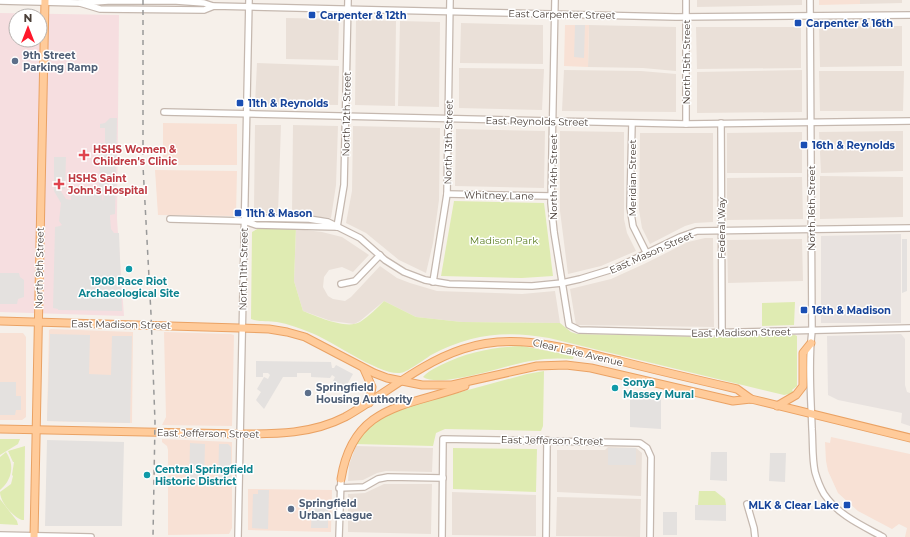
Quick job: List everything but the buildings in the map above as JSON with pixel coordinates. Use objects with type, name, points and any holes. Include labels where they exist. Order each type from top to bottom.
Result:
[{"type":"main road","name":"North 9th Street","points":[[34,536],[44,1]]},
{"type":"main road","name":"East Madison Street","points":[[0,321],[242,327],[278,330],[311,340],[364,369],[387,378],[403,381]]},
{"type":"main road","name":"Clear Lake Avenue","points":[[403,381],[435,361],[463,348],[488,342],[541,342],[737,389],[751,399]]},
{"type":"main road","points":[[778,406],[796,395],[803,386],[803,353],[811,343]]},
{"type":"main road","name":"Clear Lake Avenue","points":[[403,381],[422,385],[452,385],[537,366],[577,365],[733,401],[751,399],[910,438]]},
{"type":"main road","points":[[364,369],[372,387],[369,403]]},
{"type":"main road","points":[[341,479],[344,461],[351,445],[360,431],[373,419],[396,407],[448,392],[495,376]]},
{"type":"main road","name":"East Jefferson Street","points":[[0,429],[241,434],[275,434],[307,431],[334,423],[403,381]]},
{"type":"street","name":"North 11th Street","points":[[238,537],[248,0]]},
{"type":"street","name":"North 12th Street","points":[[337,227],[344,185],[348,0]]},
{"type":"street","name":"North 13th Street","points":[[432,282],[447,194],[450,0]]},
{"type":"street","name":"North 14th Street","points":[[555,0],[551,196],[554,232],[567,322],[572,328]]},
{"type":"street","name":"North 15th Street","points":[[686,0],[686,124]]},
{"type":"street","name":"North 16th Street","points":[[810,0],[812,229],[811,343],[814,466],[818,481],[824,493],[846,517],[883,537]]},
{"type":"street","name":"East Carpenter Street","points":[[0,2],[44,1],[80,3],[100,9],[204,10],[214,6],[686,17],[910,15]]},
{"type":"street","name":"East Reynolds Street","points":[[164,112],[686,124],[910,121]]},
{"type":"street","name":"Meridian Street","points":[[632,123],[631,211],[633,226],[647,254]]},
{"type":"street","name":"Federal Way","points":[[720,123],[722,332]]},
{"type":"street","name":"Whitney Lane","points":[[447,194],[551,196]]},
{"type":"street","name":"East Mason Street","points":[[170,219],[244,221],[256,224],[337,227],[360,238],[380,255],[404,272],[432,282],[515,286],[562,283],[597,275],[647,254],[689,233],[705,230],[910,228]]},
{"type":"street","points":[[341,284],[355,281],[380,255]]},
{"type":"street","name":"East Madison Street","points":[[572,328],[585,330],[722,332],[910,328]]},
{"type":"street","name":"East Jefferson Street","points":[[443,478],[443,439],[637,442],[647,448],[651,460],[650,537]]},
{"type":"street","points":[[546,537],[547,440]]},
{"type":"street","points":[[339,488],[364,487],[378,479],[388,477],[443,478],[442,537]]},
{"type":"street","points":[[339,537],[339,488],[341,479]]},
{"type":"street","points":[[747,504],[751,514],[754,537]]},
{"type":"street","points":[[0,535],[91,537]]},
{"type":"shaded area","points":[[697,0],[802,0],[802,5],[697,7]]},
{"type":"shaded area","points":[[819,0],[860,0],[860,4],[819,5]]},
{"type":"shaded area","points":[[860,0],[902,0],[902,3],[860,4]]},
{"type":"shaded area","name":"HSHS Saint John's Hospital","points":[[0,13],[8,13],[8,48],[48,48],[48,14],[119,15],[117,219],[124,316],[0,312]]},
{"type":"shaded area","points":[[286,18],[339,19],[338,60],[286,59]]},
{"type":"shaded area","points":[[356,20],[396,21],[395,106],[355,105]]},
{"type":"shaded area","points":[[400,21],[440,22],[439,107],[398,106]]},
{"type":"shaded area","points":[[461,23],[543,25],[543,64],[460,63]]},
{"type":"shaded area","points":[[565,25],[589,25],[588,67],[564,66]]},
{"type":"shaded area","points":[[575,25],[585,25],[584,58],[574,57]]},
{"type":"shaded area","points":[[589,25],[676,27],[676,71],[643,68],[588,67]]},
{"type":"shaded area","points":[[819,26],[902,26],[902,66],[820,67]]},
{"type":"shaded area","points":[[696,27],[801,27],[801,68],[697,69]]},
{"type":"shaded area","points":[[257,63],[339,66],[338,105],[255,104]]},
{"type":"shaded area","points":[[459,68],[544,69],[542,110],[459,108]]},
{"type":"shaded area","points":[[564,70],[641,71],[676,74],[676,112],[562,111]]},
{"type":"shaded area","points":[[802,70],[802,112],[697,113],[697,72]]},
{"type":"shaded area","points":[[819,71],[904,71],[903,111],[820,111]]},
{"type":"shaded area","points":[[110,118],[117,118],[115,214],[110,215],[110,217],[111,229],[114,233],[119,233],[122,311],[58,310],[53,308],[55,227],[62,225],[59,221],[61,203],[54,191],[54,157],[66,157],[65,189],[60,190],[66,199],[71,200],[71,193],[101,194],[103,201],[104,192],[99,192],[100,143],[105,143],[105,128],[100,128],[100,124],[105,123]]},
{"type":"shaded area","points":[[163,123],[237,124],[237,165],[163,165]]},
{"type":"shaded area","points":[[255,125],[281,125],[278,213],[257,213],[254,208]]},
{"type":"shaded area","points":[[293,125],[338,126],[336,185],[331,218],[292,214]]},
{"type":"shaded area","points":[[353,126],[440,128],[439,200],[433,243],[426,273],[399,260],[366,233],[346,223],[352,191]]},
{"type":"shaded area","points":[[456,129],[545,131],[544,188],[455,186]]},
{"type":"shaded area","points":[[560,131],[624,132],[624,219],[627,233],[636,251],[601,266],[568,274],[560,211]]},
{"type":"shaded area","points":[[903,131],[903,171],[821,173],[819,132]]},
{"type":"shaded area","points":[[802,132],[802,173],[727,173],[727,133]]},
{"type":"shaded area","points":[[640,133],[713,133],[713,222],[695,223],[685,226],[650,244],[642,228],[639,210]]},
{"type":"shaded area","points":[[155,170],[237,171],[236,216],[158,215]]},
{"type":"shaded area","points":[[820,176],[903,177],[903,217],[820,219]]},
{"type":"shaded area","points":[[802,177],[803,219],[727,220],[727,178]]},
{"type":"shaded area","points":[[296,229],[322,232],[342,237],[369,255],[353,272],[342,267],[329,270],[324,277],[323,287],[328,296],[333,299],[345,301],[351,297],[380,266],[397,278],[437,291],[522,294],[555,291],[560,323],[462,322],[416,317],[384,301],[360,321],[354,324],[331,321],[303,311],[294,281]]},
{"type":"shaded area","points":[[901,234],[901,323],[821,323],[821,236]]},
{"type":"shaded area","points":[[705,238],[713,238],[714,327],[576,325],[570,289],[611,279],[688,242]]},
{"type":"shaded area","points":[[802,239],[803,281],[728,283],[727,240]]},
{"type":"shaded area","points":[[902,239],[907,239],[907,291],[902,293]]},
{"type":"shaded area","points":[[0,273],[19,273],[20,277],[24,280],[24,297],[18,299],[17,304],[0,304]]},
{"type":"shaded area","points":[[49,330],[133,332],[132,423],[47,421]]},
{"type":"shaded area","points":[[164,332],[234,335],[232,426],[162,425],[166,417]]},
{"type":"shaded area","points":[[0,333],[23,333],[26,337],[26,417],[22,420],[0,420]]},
{"type":"shaded area","points":[[50,334],[90,335],[89,374],[111,375],[112,336],[132,336],[130,423],[47,421]]},
{"type":"shaded area","points":[[901,334],[905,339],[905,385],[907,392],[910,393],[910,426],[901,423],[902,413],[838,400],[828,395],[827,336]]},
{"type":"shaded area","points":[[256,361],[331,362],[332,368],[336,365],[353,374],[345,388],[333,381],[335,377],[332,375],[330,378],[311,377],[311,373],[297,373],[297,377],[283,377],[264,409],[256,400],[261,392],[257,389],[264,377],[268,379],[270,375],[268,373],[263,373],[263,377],[256,377]]},
{"type":"shaded area","points":[[0,382],[16,382],[16,396],[21,396],[21,410],[16,410],[15,415],[0,415]]},
{"type":"shaded area","points":[[630,397],[661,397],[661,429],[630,427]]},
{"type":"shaded area","points":[[831,437],[910,454],[910,537],[905,537],[907,528],[899,524],[892,529],[858,511],[838,493],[828,471],[826,461],[825,442],[830,443]]},
{"type":"shaded area","points":[[162,439],[232,442],[232,528],[229,534],[168,535],[168,450],[167,446],[162,442]]},
{"type":"shaded area","points":[[47,440],[124,442],[122,526],[45,526]]},
{"type":"shaded area","points":[[190,443],[205,444],[204,484],[189,483]]},
{"type":"shaded area","points":[[219,444],[228,444],[231,447],[231,483],[218,482]]},
{"type":"shaded area","points":[[356,446],[433,448],[432,472],[386,471],[377,473],[363,480],[348,481],[349,465]]},
{"type":"shaded area","points":[[608,447],[636,448],[642,453],[641,496],[557,492],[557,450],[605,450]]},
{"type":"shaded area","points":[[608,448],[636,448],[636,465],[608,465]]},
{"type":"shaded area","points":[[711,452],[727,452],[727,481],[710,480]]},
{"type":"shaded area","points":[[770,453],[786,453],[785,482],[769,481]]},
{"type":"shaded area","points":[[384,484],[432,484],[431,534],[348,532],[348,494],[365,493]]},
{"type":"shaded area","points":[[248,489],[332,490],[331,532],[248,530]]},
{"type":"shaded area","points":[[258,490],[269,490],[268,529],[252,528],[253,494],[258,494]]},
{"type":"shaded area","points":[[452,492],[536,495],[536,536],[452,535]]},
{"type":"shaded area","points":[[557,497],[641,499],[640,537],[556,536]]},
{"type":"shaded area","points":[[312,504],[328,505],[328,528],[311,528]]},
{"type":"shaded area","points":[[695,505],[726,505],[726,521],[695,520]]},
{"type":"shaded area","points":[[663,512],[677,512],[677,535],[663,535]]},
{"type":"green space","name":"Madison Park","points":[[454,201],[544,203],[553,276],[522,278],[441,276]]},
{"type":"green space","points":[[296,227],[294,281],[303,311],[323,319],[339,323],[354,324],[370,315],[384,301],[416,317],[462,322],[560,323],[571,332],[577,334],[713,337],[795,335],[797,336],[797,386],[792,390],[794,393],[784,395],[549,338],[517,334],[488,336],[460,342],[431,355],[416,366],[400,373],[380,369],[319,336],[281,323],[251,319],[252,232],[259,228]]},
{"type":"green space","points":[[795,302],[794,325],[762,326],[762,303]]},
{"type":"green space","points":[[522,346],[574,356],[573,359],[552,358],[520,363],[459,378],[432,380],[423,377],[451,360],[470,354],[490,349]]},
{"type":"green space","points":[[544,371],[543,426],[541,431],[445,429],[436,433],[433,446],[354,444],[361,434],[380,417],[413,405],[527,374]]},
{"type":"green space","points":[[0,439],[20,439],[18,444],[0,455]]},
{"type":"green space","points":[[25,446],[24,520],[22,520],[8,509],[2,500],[0,492],[11,484],[13,476],[14,462],[8,451]]},
{"type":"green space","points":[[453,448],[537,449],[536,492],[453,489]]},
{"type":"green space","points":[[6,452],[11,462],[11,472],[7,482],[0,490],[0,457]]},
{"type":"green space","points":[[699,491],[715,491],[725,499],[726,505],[698,505]]},
{"type":"green space","points":[[0,499],[17,521],[18,525],[0,524]]},
{"type":"railway","points":[[143,0],[143,166],[155,422],[153,537]]},
{"type":"place","name":"Carpenter & 12th","points":[[312,15]]},
{"type":"place","name":"Carpenter & 16th","points":[[798,23]]},
{"type":"place","name":"9th Street Parking Ramp","points":[[15,61]]},
{"type":"place","name":"11th & Reynolds","points":[[240,103]]},
{"type":"place","name":"16th & Reynolds","points":[[804,145]]},
{"type":"place","name":"HSHS Women & Children's Clinic","points":[[84,155]]},
{"type":"place","name":"HSHS Saint John's Hospital","points":[[59,184]]},
{"type":"place","name":"11th & Mason","points":[[238,213]]},
{"type":"place","name":"1908 Race Riot Archaeological Site","points":[[129,269]]},
{"type":"place","name":"16th & Madison","points":[[804,310]]},
{"type":"place","name":"Sonya Massey Mural","points":[[615,388]]},
{"type":"place","name":"Springfield Housing Authority","points":[[308,393]]},
{"type":"place","name":"Central Springfield Historic District","points":[[147,475]]},
{"type":"place","name":"MLK & Clear Lake","points":[[847,505]]},
{"type":"place","name":"Springfield Urban League","points":[[291,509]]}]
